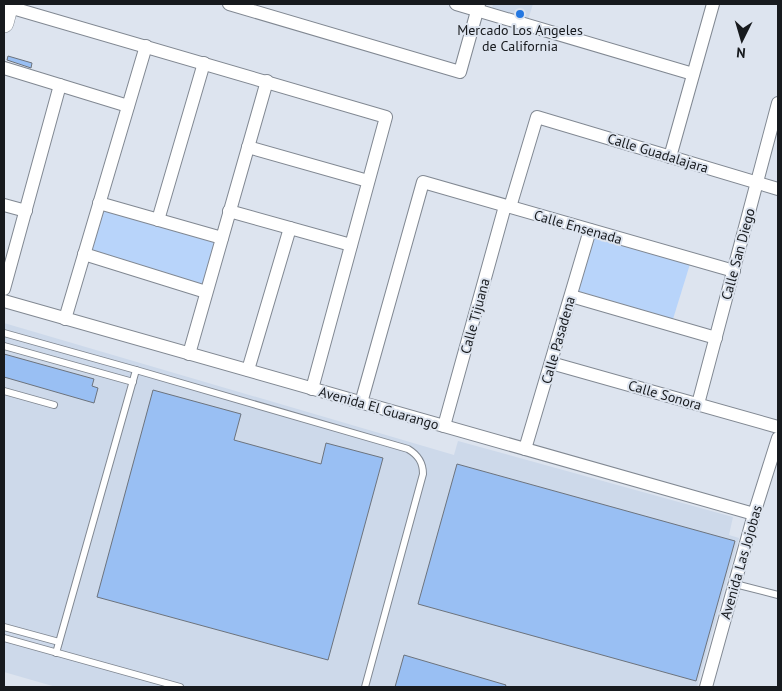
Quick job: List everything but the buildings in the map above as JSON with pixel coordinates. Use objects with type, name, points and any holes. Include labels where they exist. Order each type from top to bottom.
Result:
[{"type":"street","points":[[229,4],[460,72],[478,7]]},
{"type":"street","points":[[456,4],[478,7],[693,74]]},
{"type":"street","points":[[670,156],[712,4]]},
{"type":"street","points":[[7,11],[146,46],[386,117],[312,389]]},
{"type":"street","points":[[65,319],[146,46]]},
{"type":"street","points":[[158,220],[204,63]]},
{"type":"street","points":[[4,68],[128,106]]},
{"type":"street","points":[[189,354],[267,81]]},
{"type":"street","points":[[4,289],[60,85]]},
{"type":"street","name":"Calle San Diego","points":[[698,404],[778,103]]},
{"type":"street","name":"Calle Guadalajara","points":[[537,117],[778,189]]},
{"type":"street","name":"Calle Tijuana","points":[[444,426],[508,207],[537,117]]},
{"type":"street","points":[[248,147],[368,181]]},
{"type":"street","name":"Calle Ensenada","points":[[361,403],[423,182],[734,271]]},
{"type":"street","points":[[99,203],[222,238]]},
{"type":"street","points":[[4,205],[26,211]]},
{"type":"street","points":[[229,211],[351,245]]},
{"type":"street","points":[[248,370],[290,228]]},
{"type":"street","name":"Calle Pasadena","points":[[525,449],[590,230]]},
{"type":"street","points":[[84,254],[206,292]]},
{"type":"street","points":[[571,296],[716,338]]},
{"type":"street","name":"Avenida El Guarango","points":[[4,301],[754,514]]},
{"type":"street","name":"Calle Sonora","points":[[551,363],[778,427]]},
{"type":"street","name":"Avenida Las Jojobas","points":[[706,687],[754,514],[778,438]]},
{"type":"lane","points":[[4,333],[408,449],[417,456],[423,467],[424,474],[365,687]]},
{"type":"lane","points":[[4,346],[133,382]]},
{"type":"lane","points":[[56,653],[136,370]]},
{"type":"lane","points":[[4,390],[54,405]]},
{"type":"lane","points":[[735,584],[778,595]]},
{"type":"lane","points":[[4,627],[59,642]]},
{"type":"lane","points":[[4,638],[180,687]]},
{"type":"shaded area","name":"Mercado Los Angeles de California","points":[[493,4],[533,4],[528,20],[492,9]]},
{"type":"shaded area","points":[[104,209],[217,242],[203,286],[91,252]]},
{"type":"shaded area","points":[[595,236],[690,264],[673,319],[578,291]]},
{"type":"shaded area","points":[[4,323],[454,455],[458,441],[733,517],[729,535],[739,538],[697,687],[56,687],[4,672]]},
{"type":"place","name":"Mercado Los Angeles de California","points":[[520,14]]}]
